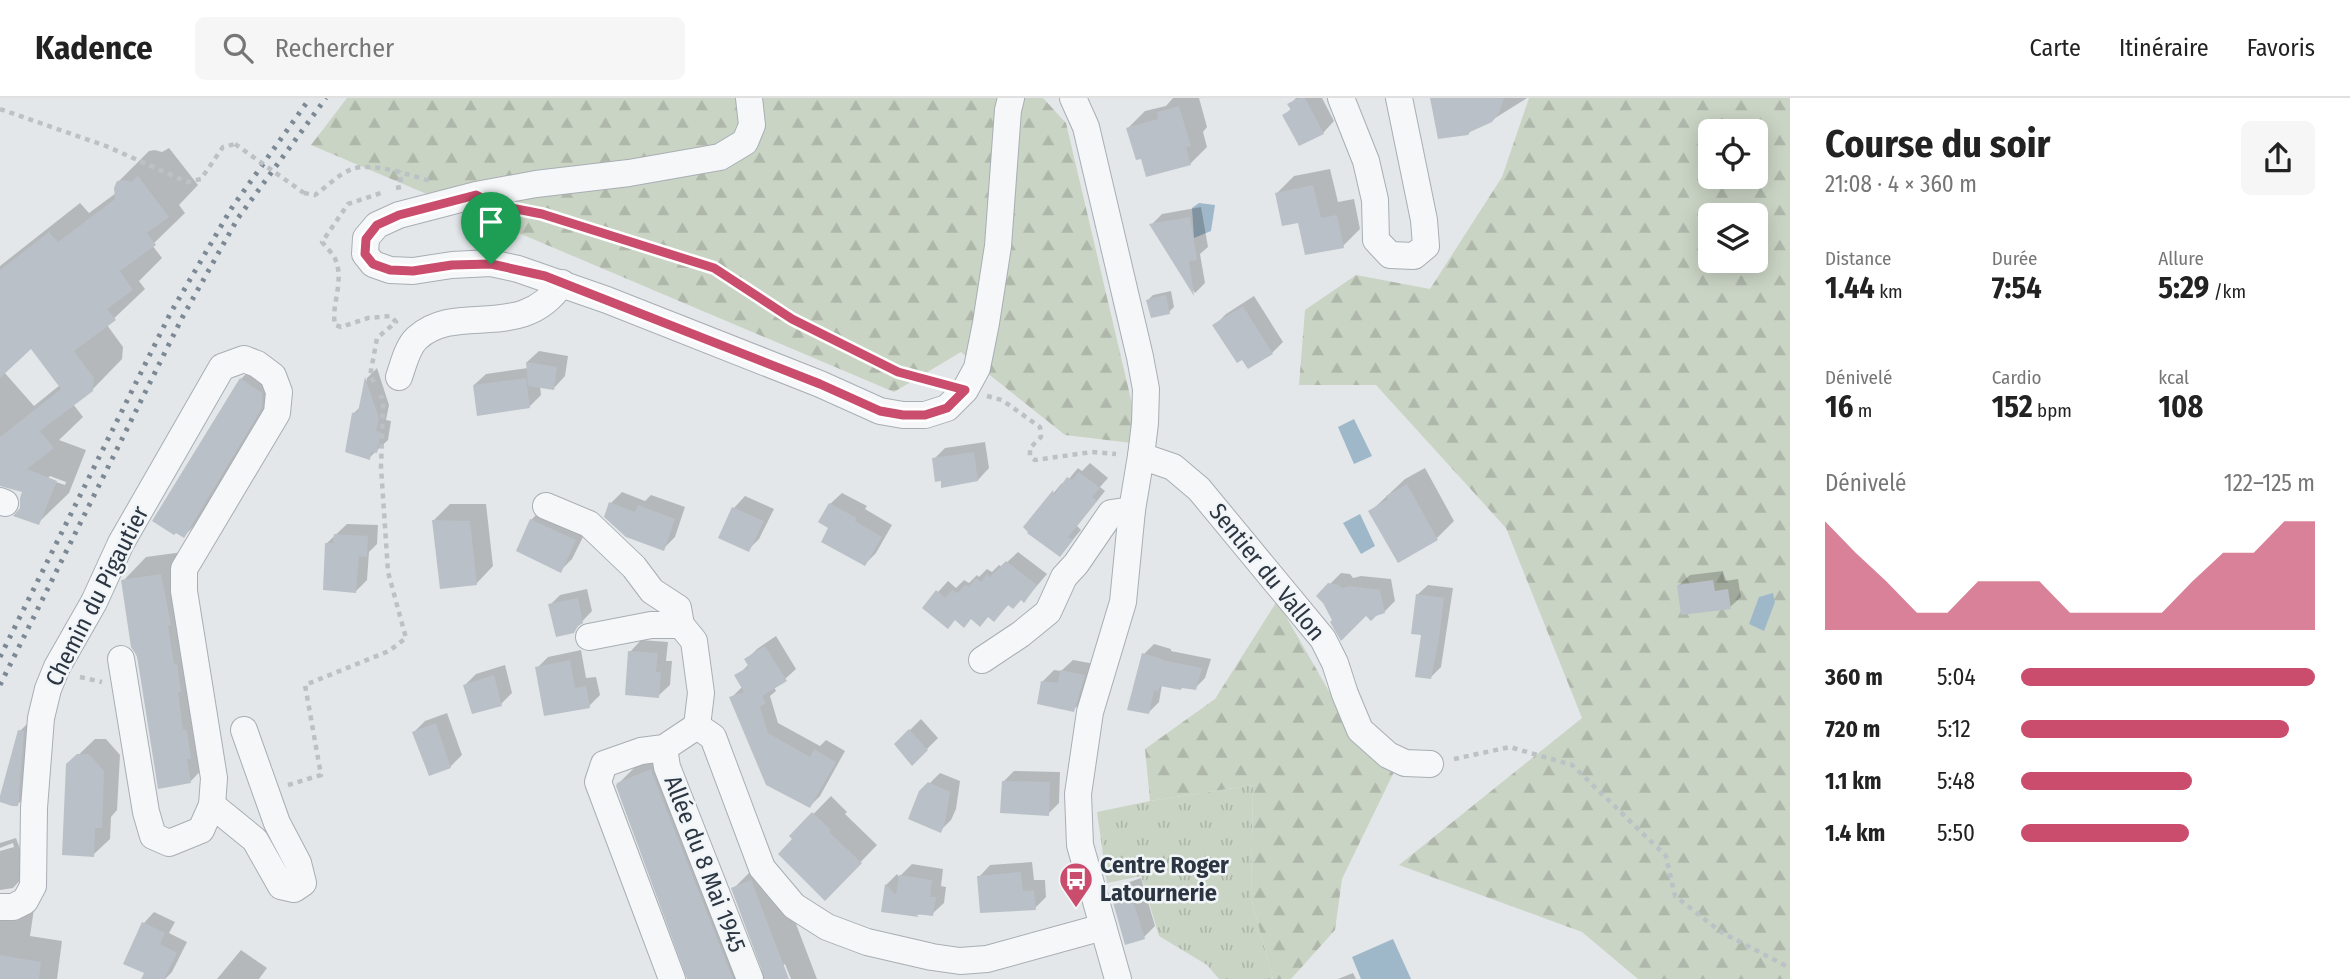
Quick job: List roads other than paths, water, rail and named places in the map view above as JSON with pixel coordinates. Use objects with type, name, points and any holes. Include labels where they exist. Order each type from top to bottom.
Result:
[{"type":"street","points":[[749,98],[752,125],[745,142],[720,157],[629,173],[536,184],[476,195],[399,215],[377,225],[366,239],[365,254],[373,264],[390,270],[413,271],[452,265],[491,264],[518,269],[562,283],[820,384],[880,411],[925,415],[947,408],[965,390],[977,368],[998,246],[1011,98]]},
{"type":"street","points":[[1073,98],[1086,127],[1146,389],[1142,456],[1132,510],[1123,601],[1090,712],[1078,794],[1080,845],[1118,979]]},
{"type":"street","points":[[1341,98],[1366,161],[1375,200],[1376,240],[1390,255],[1413,256],[1426,246],[1424,220],[1399,98]]},
{"type":"street","points":[[399,377],[415,339],[438,324],[497,319],[535,311],[554,296],[562,283]]},
{"type":"street","name":"Chemin du Pigautier","points":[[0,907],[13,907],[25,901],[33,886],[34,808],[41,718],[57,667],[94,602],[121,543],[222,367],[244,359],[257,363],[273,376],[279,392],[277,413],[184,569],[184,591],[214,778],[212,805]]},
{"type":"street","name":"Sentier du Vallon","points":[[1142,456],[1173,467],[1199,489],[1323,639],[1360,730],[1388,755],[1405,763],[1430,764]]},
{"type":"street","points":[[546,506],[589,524],[634,567],[652,591],[678,608],[681,625],[694,641],[701,693],[697,726],[713,737],[762,868],[794,906],[828,927],[867,942],[960,961],[986,959],[1103,927]]},
{"type":"street","points":[[982,660],[1021,635],[1048,612],[1064,577],[1111,513],[1132,510]]},
{"type":"street","points":[[589,637],[651,625],[681,625]]},
{"type":"street","points":[[121,659],[146,813],[153,836],[169,843],[201,830],[212,805],[255,840],[281,887],[294,890],[303,883],[298,863],[277,823],[244,730]]},
{"type":"street","name":"Allée du 8 Mai 1945","points":[[673,979],[598,782],[604,764],[641,751],[664,748],[697,726]]},
{"type":"street","name":"Allée du 8 Mai 1945","points":[[664,748],[667,767],[750,979]]},
{"type":"water","points":[[1199,203],[1215,205],[1211,231],[1194,238],[1192,208]]},
{"type":"water","points":[[1354,419],[1372,456],[1354,464],[1338,427]]},
{"type":"water","points":[[1360,514],[1375,546],[1361,554],[1343,523]]},
{"type":"water","points":[[1773,593],[1775,602],[1764,631],[1749,624],[1759,597]]},
{"type":"water","points":[[1393,939],[1411,979],[1361,979],[1352,957]]},
{"type":"railway","points":[[0,657],[170,314],[231,209],[310,98]]},
{"type":"railway","points":[[0,685],[182,318],[238,218],[326,98]]},
{"type":"place","name":"Centre Roger Latournerie","points":[[1076,909]]}]
